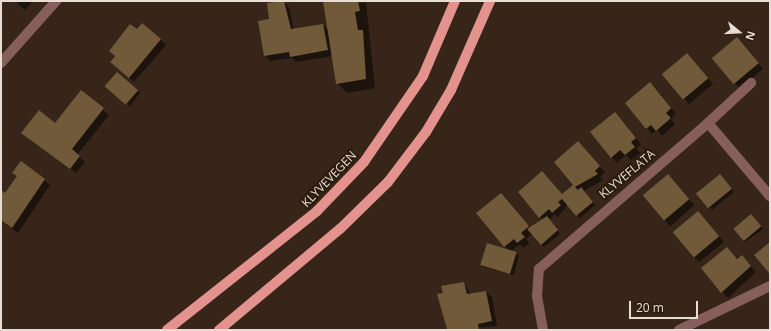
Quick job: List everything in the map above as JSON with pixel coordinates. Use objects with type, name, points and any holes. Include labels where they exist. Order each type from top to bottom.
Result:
[{"type":"main road","name":"KLYVEVEGEN","points":[[167,330],[317,211],[364,162],[423,76],[455,1]]},
{"type":"main road","points":[[219,330],[340,229],[388,182],[426,132],[451,90],[490,1]]},
{"type":"street","points":[[1,63],[56,1]]},
{"type":"street","name":"KLYVEFLATA","points":[[543,330],[536,296],[539,269],[751,83]]},
{"type":"street","points":[[708,122],[770,196]]},
{"type":"street","points":[[679,330],[770,286]]},
{"type":"building","points":[[284,1],[291,29],[323,24],[328,50],[290,57],[289,52],[264,56],[258,21],[269,19],[267,3]]},
{"type":"building","points":[[323,1],[358,1],[360,11],[355,12],[358,30],[363,30],[366,79],[336,84]]},
{"type":"building","points":[[142,23],[161,39],[129,78],[110,62],[115,56],[109,51],[130,24],[137,29]]},
{"type":"building","points":[[737,37],[759,63],[734,84],[712,58]]},
{"type":"building","points":[[687,53],[708,78],[683,99],[662,74]]},
{"type":"building","points":[[117,72],[138,90],[126,105],[105,86]]},
{"type":"building","points":[[650,82],[671,108],[666,113],[671,118],[656,131],[651,125],[646,129],[625,103]]},
{"type":"building","points":[[81,90],[104,108],[72,149],[80,156],[70,169],[21,133],[39,110],[55,123]]},
{"type":"building","points":[[615,112],[636,138],[631,142],[635,147],[625,155],[620,150],[611,158],[590,132]]},
{"type":"building","points":[[578,141],[600,166],[595,171],[598,174],[575,187],[578,190],[581,187],[593,202],[576,216],[562,199],[558,202],[561,205],[552,213],[549,209],[539,218],[518,192],[542,171],[562,194],[573,185],[554,162]]},
{"type":"building","points":[[21,161],[45,179],[12,228],[1,220],[1,190],[5,193],[17,176],[12,173]]},
{"type":"building","points":[[668,174],[689,199],[664,220],[643,195]]},
{"type":"building","points":[[720,174],[732,189],[708,208],[696,194]]},
{"type":"building","points":[[501,193],[529,226],[521,233],[525,237],[517,243],[514,239],[504,247],[476,213]]},
{"type":"building","points":[[698,211],[719,236],[694,257],[673,232]]},
{"type":"building","points":[[751,214],[761,226],[744,241],[733,229]]},
{"type":"building","points":[[547,216],[558,230],[541,245],[527,229]]},
{"type":"building","points":[[770,242],[770,272],[769,273],[754,255]]},
{"type":"building","points":[[487,243],[517,252],[510,274],[480,265]]},
{"type":"building","points":[[727,247],[737,259],[742,255],[751,266],[721,293],[701,268]]},
{"type":"building","points":[[464,282],[467,294],[486,291],[492,321],[478,324],[479,330],[447,329],[437,294],[443,293],[441,286]]}]
